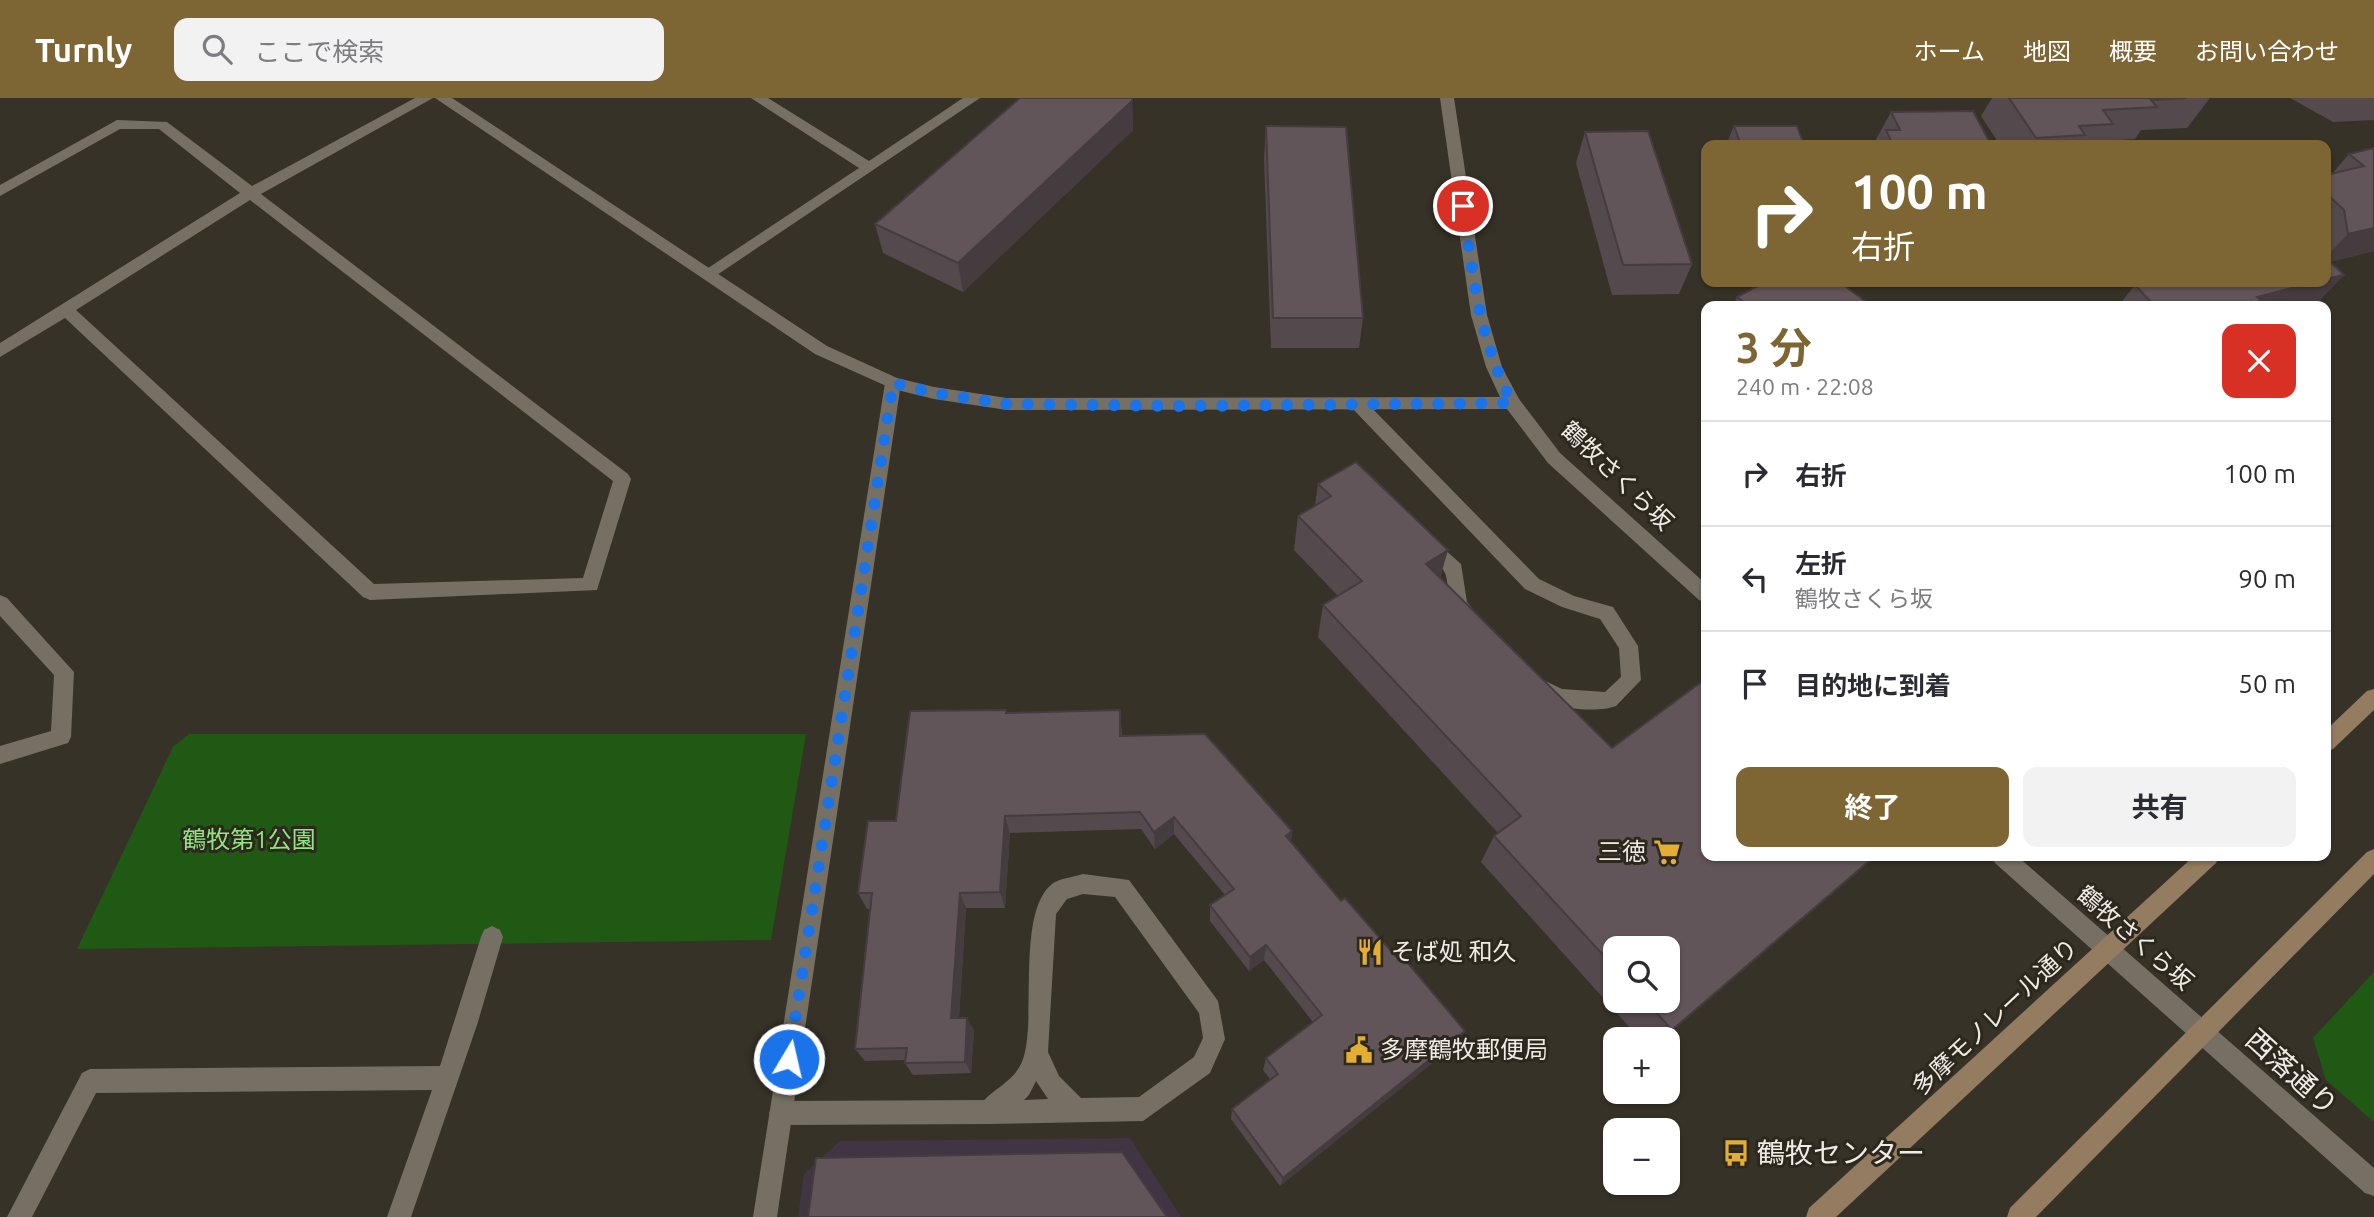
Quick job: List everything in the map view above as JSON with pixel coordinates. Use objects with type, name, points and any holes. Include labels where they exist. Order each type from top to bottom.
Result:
[{"type":"main road","points":[[2331,738],[2374,697]]},
{"type":"main road","points":[[2019,1217],[2374,859]]},
{"type":"main road","name":"多摩モノレール通り","points":[[1818,1217],[2204,861]]},
{"type":"street","points":[[0,351],[251,193],[426,98]]},
{"type":"street","points":[[442,98],[711,274],[821,350],[893,383],[934,393],[1007,404],[1512,403]]},
{"type":"street","points":[[758,98],[869,168]]},
{"type":"street","points":[[711,274],[973,98]]},
{"type":"street","name":"鶴牧さくら坂","points":[[1447,98],[1479,315],[1494,367],[1512,403],[1554,458],[1701,590]]},
{"type":"street","points":[[0,191],[117,124],[162,125],[622,479],[590,585],[370,592],[65,309]]},
{"type":"street","points":[[765,1217],[893,383]]},
{"type":"street","points":[[1358,404],[1532,584],[1569,602],[1606,613],[1628,646],[1631,680],[1609,700],[1573,701],[1541,689],[1523,670]]},
{"type":"street","points":[[1414,531],[1454,569],[1458,605],[1485,633]]},
{"type":"street","points":[[0,603],[64,672],[61,737],[0,755]]},
{"type":"street","name":"鶴牧さくら坂","points":[[2008,861],[2202,1031]]},
{"type":"street","points":[[781,1113],[988,1112],[1143,1109],[1202,1065],[1214,1039],[1210,1009],[1121,887],[1083,884],[1060,891],[1045,911],[1036,1058],[1021,1087],[988,1112]]},
{"type":"street","points":[[399,1217],[448,1077],[492,937]]},
{"type":"street","name":"西落通り","points":[[2202,1031],[2374,1184]]},
{"type":"street","points":[[1036,1051],[1044,1077],[1056,1093],[1077,1110]]},
{"type":"street","points":[[19,1217],[90,1081],[448,1077]]},
{"type":"shaded area","points":[[1130,1138],[1181,1217],[798,1217],[804,1174],[840,1141]]},
{"type":"green space","name":"鶴牧第1公園","points":[[189,734],[806,734],[771,940],[77,949],[173,747]]},
{"type":"green space","points":[[2374,972],[2374,1122],[2326,1080],[2313,1038]]},
{"type":"building","points":[[1020,98],[1132,98],[1132,101],[958,263],[875,224]]},
{"type":"building","points":[[2009,98],[2186,98],[2151,100],[2157,107],[2103,110],[2113,124],[2079,126],[2085,135],[2036,138]]},
{"type":"building","points":[[1973,111],[1988,140],[1891,140],[1886,130],[1900,130],[1891,112]]},
{"type":"building","points":[[1266,126],[1346,127],[1363,318],[1273,318]]},
{"type":"building","points":[[1734,126],[1797,126],[1802,140],[1739,140]]},
{"type":"building","points":[[1648,131],[1692,264],[1623,265],[1585,132]]},
{"type":"building","points":[[2374,148],[2374,228],[2348,234],[2344,210],[2331,198],[2331,174],[2364,166],[2349,154]]},
{"type":"building","points":[[2331,263],[2344,275],[2331,278]]},
{"type":"building","points":[[1756,287],[1846,287],[1865,301],[1742,301],[1737,297]]},
{"type":"building","points":[[2137,287],[2296,287],[2257,297],[2261,301],[2150,301]]},
{"type":"building","points":[[1356,462],[1448,550],[1426,564],[1612,748],[1700,683],[1701,861],[1869,861],[1676,1027],[1669,1027],[1657,1013],[1680,1013],[1680,936],[1603,936],[1603,955],[1494,836],[1521,816],[1323,605],[1362,581],[1298,516],[1331,496],[1318,484]]},
{"type":"building","points":[[1006,710],[1006,713],[1120,710],[1120,736],[1205,734],[1292,831],[1286,836],[1341,901],[1345,898],[1397,958],[1401,955],[1465,1031],[1283,1178],[1232,1109],[1278,1074],[1266,1058],[1322,1015],[1266,945],[1250,957],[1210,905],[1234,889],[1174,817],[1154,832],[1140,812],[1005,816],[1000,892],[960,893],[951,1018],[967,1018],[965,1062],[905,1063],[907,1048],[855,1049],[872,893],[858,893],[868,821],[896,821],[910,711]]},
{"type":"building","points":[[1122,1152],[1167,1217],[808,1217],[816,1158]]},
{"type":"place","name":"三徳","points":[[1667,852]]},
{"type":"place","name":"そば処 和久","points":[[1370,952]]},
{"type":"place","name":"多摩鶴牧郵便局","points":[[1359,1050]]},
{"type":"place","name":"鶴牧センター","points":[[1736,1153]]},
{"type":"route","points":[[789,1059],[893,383],[934,393],[1007,404],[1182,406],[1512,403],[1494,367],[1479,315],[1463,206]]}]
